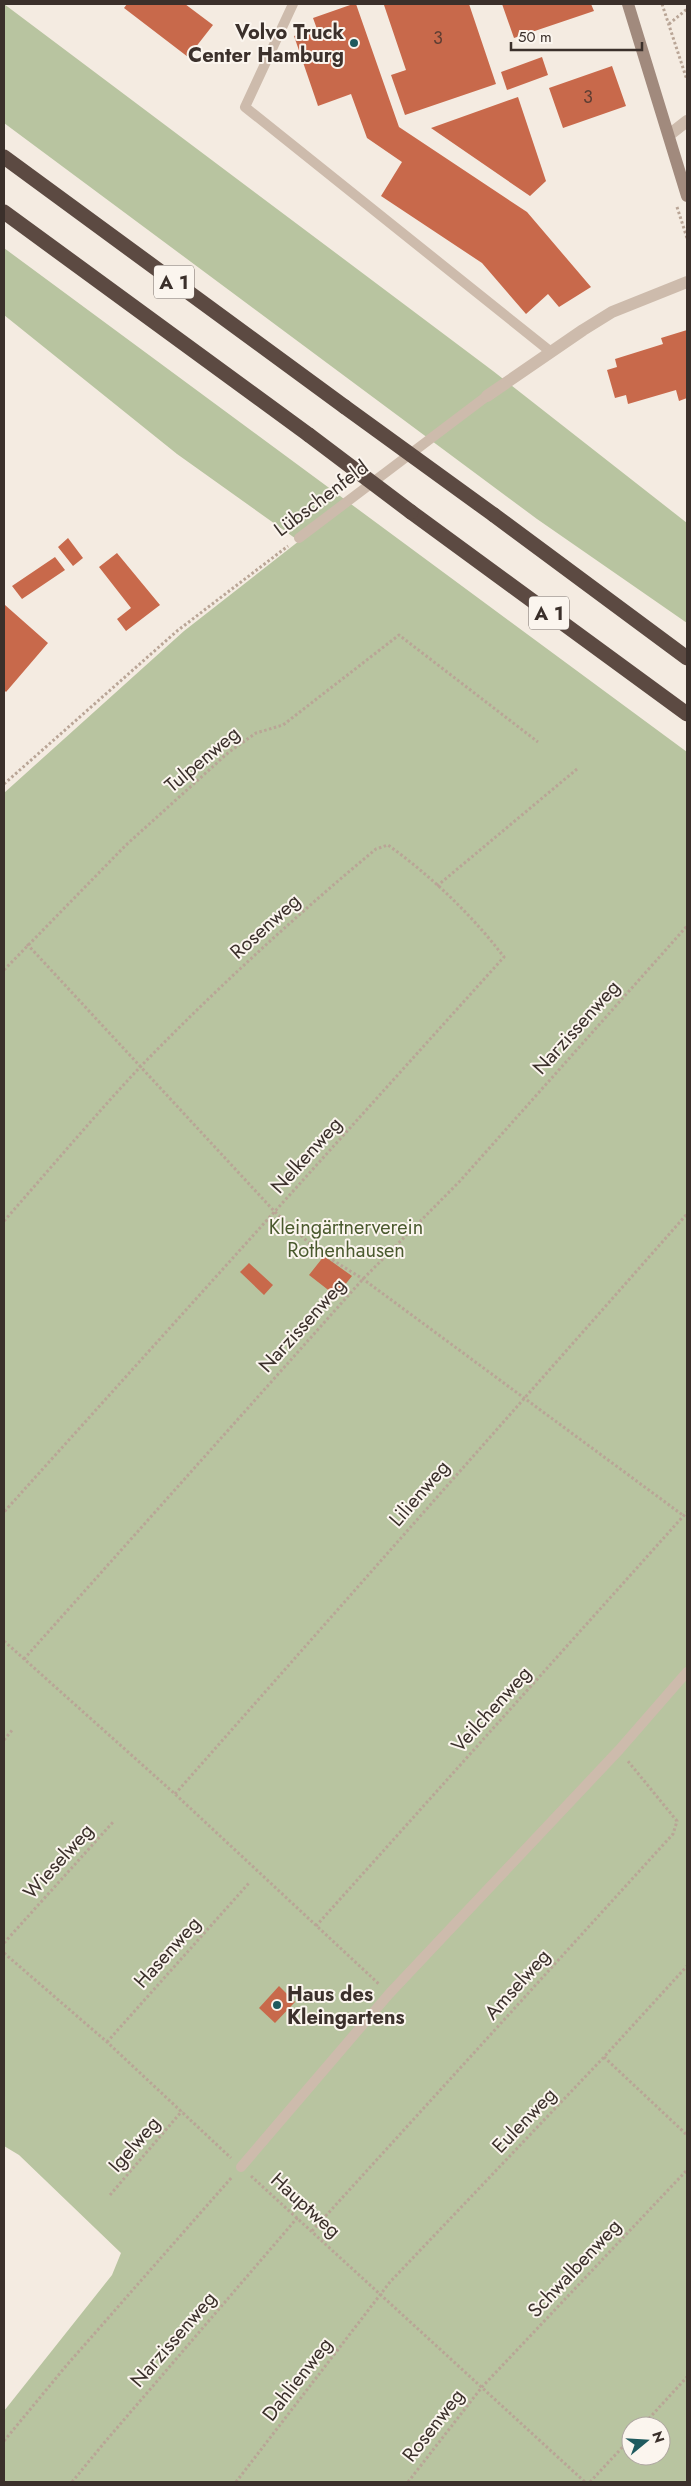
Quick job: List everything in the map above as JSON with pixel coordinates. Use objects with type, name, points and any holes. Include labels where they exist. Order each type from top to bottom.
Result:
[{"type":"highway","name":"A 1","points":[[4,157],[687,658]]},
{"type":"highway","name":"A 1","points":[[4,212],[687,714]]},
{"type":"main road","points":[[628,4],[687,196]]},
{"type":"street","points":[[669,135],[687,121]]},
{"type":"street","name":"Lübschenfeld","points":[[488,396],[612,312],[687,282]]},
{"type":"lane","points":[[292,4],[245,107],[551,352]]},
{"type":"lane","name":"Lübschenfeld","points":[[299,538],[488,396]]},
{"type":"lane","points":[[241,2167],[389,1994],[620,1750],[687,1672]]},
{"type":"path","points":[[662,4],[687,80]]},
{"type":"path","points":[[668,24],[687,9]]},
{"type":"path","name":"Lübschenfeld","points":[[4,784],[177,631],[299,538]]},
{"type":"path","name":"Tulpenweg","points":[[4,970],[27,944],[101,873],[126,844],[229,752],[256,733],[284,726],[399,635],[538,742]]},
{"type":"path","points":[[437,886],[577,769]]},
{"type":"path","name":"Rosenweg","points":[[4,1221],[142,1066],[246,963],[376,849],[388,844],[437,886]]},
{"type":"path","name":"Nelkenweg","points":[[4,1512],[504,957],[481,927],[437,886]]},
{"type":"path","name":"Narzissenweg","points":[[24,1659],[363,1279],[460,1181],[687,926]]},
{"type":"path","points":[[27,944],[142,1066],[275,1212],[318,1251],[363,1279],[524,1396],[684,1516]]},
{"type":"path","name":"Lilienweg","points":[[174,1794],[524,1396],[687,1214]]},
{"type":"path","name":"Veilchenweg","points":[[316,1926],[687,1512]]},
{"type":"path","points":[[4,1641],[174,1794],[389,1994]]},
{"type":"path","points":[[4,1740],[13,1729]]},
{"type":"path","name":"Amselweg","points":[[312,2231],[673,1834],[677,1821],[620,1750]]},
{"type":"path","name":"Wieselweg","points":[[4,1943],[114,1821]]},
{"type":"path","name":"Hasenweg","points":[[107,2042],[249,1883]]},
{"type":"path","name":"Hauptweg","points":[[4,1953],[107,2042],[585,2482]]},
{"type":"path","name":"Eulenweg","points":[[382,2294],[390,2282],[604,2057],[687,1966]]},
{"type":"path","points":[[604,2057],[687,2135]]},
{"type":"path","name":"Igelweg","points":[[110,2195],[182,2112]]},
{"type":"path","points":[[4,2441],[66,2366],[241,2167]]},
{"type":"path","name":"Schwalbenweg","points":[[482,2387],[687,2170]]},
{"type":"path","name":"Narzissenweg","points":[[72,2482],[298,2217]]},
{"type":"path","name":"Dahlienweg","points":[[236,2482],[382,2294]]},
{"type":"path","points":[[651,2416],[687,2377]]},
{"type":"path","name":"Rosenweg","points":[[408,2482],[482,2387]]},
{"type":"path","points":[[590,2482],[621,2449]]},
{"type":"green space","points":[[4,4],[493,371],[687,523],[687,623],[537,519],[4,123]]},
{"type":"green space","name":"Kleingärtnerverein Rothenhausen","points":[[4,248],[687,752],[687,2482],[4,2482],[4,2411],[112,2275],[121,2253],[19,2155],[4,2146],[4,793],[184,631],[299,541],[177,454],[4,315]]},
{"type":"building","points":[[127,4],[185,4],[213,25],[188,57],[124,8]]},
{"type":"building","points":[[356,4],[399,127],[527,212],[591,287],[559,307],[548,294],[526,314],[482,263],[381,196],[402,162],[367,138],[351,94],[318,106],[294,36],[317,29],[313,18]]},
{"type":"building","points":[[469,4],[496,84],[405,115],[391,75],[406,70],[384,5]]},
{"type":"building","points":[[502,4],[591,4],[594,11],[514,38]]},
{"type":"building","points":[[542,57],[548,75],[507,90],[501,72]]},
{"type":"building","points":[[612,66],[626,106],[563,128],[549,88]]},
{"type":"building","points":[[518,97],[546,181],[530,196],[431,128]]},
{"type":"building","points":[[687,330],[687,398],[679,401],[676,390],[628,404],[626,395],[615,398],[607,370],[617,367],[615,359],[663,344],[661,338]]},
{"type":"building","points":[[68,538],[83,558],[73,566],[58,547]]},
{"type":"building","points":[[117,553],[160,605],[126,631],[117,619],[131,608],[99,567]]},
{"type":"building","points":[[55,557],[65,570],[22,599],[12,586]]},
{"type":"building","points":[[5,605],[48,643],[6,692],[4,690]]},
{"type":"building","points":[[324,1256],[352,1276],[336,1296],[309,1275]]},
{"type":"building","points":[[249,1263],[273,1285],[264,1295],[240,1272]]},
{"type":"building","name":"Haus des Kleingartens","points":[[279,1986],[295,2002],[275,2023],[259,2008]]},
{"type":"place","name":"Volvo Truck Center Hamburg","points":[[354,43]]},
{"type":"place","name":"Haus des Kleingartens","points":[[277,2005]]}]
